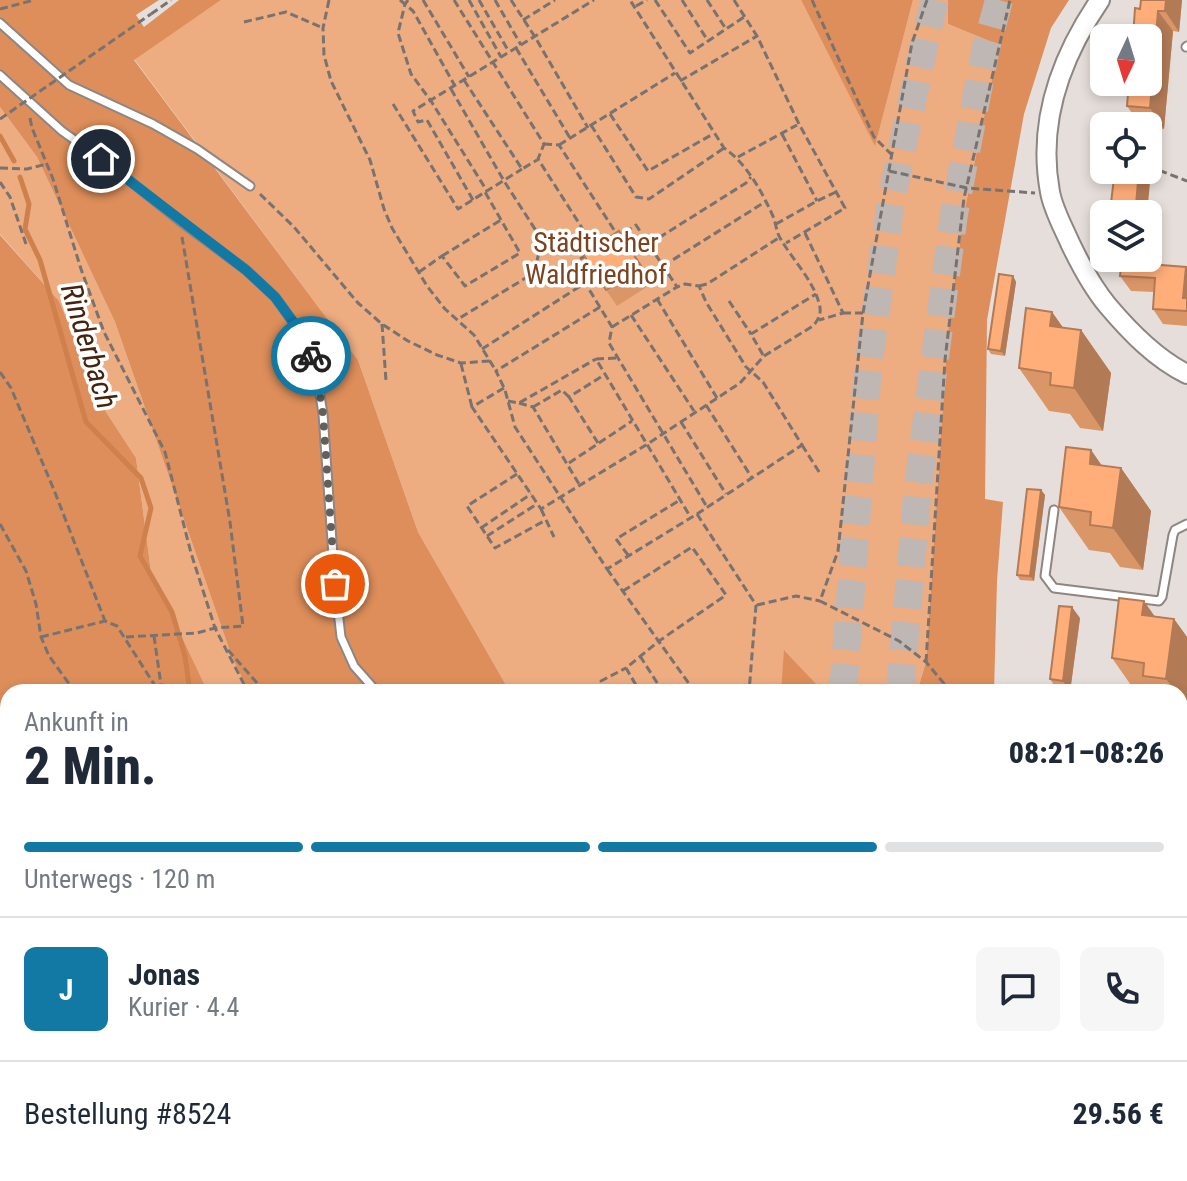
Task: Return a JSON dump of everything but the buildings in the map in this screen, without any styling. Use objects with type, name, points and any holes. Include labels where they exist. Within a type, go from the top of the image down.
[{"type":"street","points":[[1100,0],[1071,48],[1056,87],[1047,150],[1050,194],[1076,255],[1097,293],[1136,336],[1187,374]]},
{"type":"lane","points":[[0,23],[69,85],[153,124],[197,149],[250,186]]},
{"type":"lane","points":[[0,75],[62,131],[246,270],[275,297],[299,330],[315,364],[323,414],[341,637],[354,666],[370,684]]},
{"type":"lane","points":[[1054,510],[1045,576],[1054,588],[1159,601],[1173,535],[1175,530],[1187,524]]},
{"type":"path","points":[[0,9],[34,0]]},
{"type":"path","points":[[0,119],[171,0]]},
{"type":"path","points":[[329,0],[323,28],[324,55],[331,81],[370,160],[392,228],[418,273],[445,309],[474,335],[504,388],[515,427],[607,569],[689,684]]},
{"type":"path","points":[[400,0],[407,2],[413,11],[504,181],[542,240],[534,273],[457,320]]},
{"type":"path","points":[[423,0],[466,79],[522,169]]},
{"type":"path","points":[[454,0],[544,144]]},
{"type":"path","points":[[469,0],[501,57]]},
{"type":"path","points":[[479,0],[509,52]]},
{"type":"path","points":[[495,0],[521,45]]},
{"type":"path","points":[[511,0],[636,197],[649,199],[724,148]]},
{"type":"path","points":[[523,20],[555,0]]},
{"type":"path","points":[[473,200],[427,120],[418,122],[413,111],[594,0]]},
{"type":"path","points":[[630,0],[724,148],[738,157],[766,201],[780,237],[816,294],[821,311],[819,320]]},
{"type":"path","points":[[635,7],[647,0]]},
{"type":"path","points":[[655,0],[690,53],[745,17]]},
{"type":"path","points":[[682,0],[709,41]]},
{"type":"path","points":[[707,0],[726,29]]},
{"type":"path","points":[[734,0],[757,36],[799,124],[845,208],[785,243]]},
{"type":"path","points":[[812,0],[874,137],[892,155]]},
{"type":"path","points":[[820,601],[838,551],[863,313],[912,43],[927,0]]},
{"type":"path","points":[[926,662],[945,360],[964,198],[1010,0]]},
{"type":"path","points":[[407,2],[398,33],[411,74],[431,101],[520,253],[465,286],[442,256]]},
{"type":"path","points":[[244,22],[286,12],[323,28]]},
{"type":"path","points":[[680,81],[757,36]]},
{"type":"path","points":[[516,48],[570,138]]},
{"type":"path","points":[[544,144],[559,145],[675,73]]},
{"type":"path","points":[[393,104],[458,209],[538,159],[544,144]]},
{"type":"path","points":[[35,107],[30,118],[32,128],[100,322],[165,452],[191,553],[215,628],[244,684]]},
{"type":"path","points":[[610,114],[648,171],[714,133]]},
{"type":"path","points":[[738,157],[799,124]]},
{"type":"path","points":[[782,134],[817,201]]},
{"type":"path","points":[[559,145],[618,236],[636,225],[677,287]]},
{"type":"path","points":[[538,159],[594,251],[573,263],[612,327],[609,343],[707,507]]},
{"type":"path","points":[[0,168],[27,169],[47,164]]},
{"type":"path","points":[[889,171],[967,188],[1035,193]]},
{"type":"path","points":[[1162,171],[1187,181]]},
{"type":"path","points":[[649,244],[751,177]]},
{"type":"path","points":[[0,182],[10,197],[26,244]]},
{"type":"path","points":[[250,186],[294,227],[358,303],[382,324],[437,355],[461,363],[490,361]]},
{"type":"path","points":[[776,224],[836,192]]},
{"type":"path","points":[[663,266],[766,201]]},
{"type":"path","points":[[418,273],[501,220]]},
{"type":"path","points":[[126,637],[187,634],[243,626],[230,522],[180,221]]},
{"type":"path","points":[[805,233],[843,313]]},
{"type":"path","points":[[612,327],[677,287],[707,284],[780,237]]},
{"type":"path","points":[[482,349],[585,283]]},
{"type":"path","points":[[699,286],[746,367],[763,382],[821,475]]},
{"type":"path","points":[[751,334],[816,294]]},
{"type":"path","points":[[657,299],[717,398]]},
{"type":"path","points":[[729,301],[764,356]]},
{"type":"path","points":[[496,371],[600,307]]},
{"type":"path","points":[[541,509],[740,383],[764,356],[819,320],[843,313],[863,313]]},
{"type":"path","points":[[631,315],[694,411]]},
{"type":"path","points":[[382,324],[386,381]]},
{"type":"path","points":[[519,403],[596,359],[617,358]]},
{"type":"path","points":[[596,359],[691,518]]},
{"type":"path","points":[[461,363],[472,407],[541,509],[554,537]]},
{"type":"path","points":[[0,372],[11,388],[105,621]]},
{"type":"path","points":[[569,397],[605,374]]},
{"type":"path","points":[[472,407],[504,388]]},
{"type":"path","points":[[533,407],[562,390],[598,443]]},
{"type":"path","points":[[508,401],[533,407],[580,485]]},
{"type":"path","points":[[706,405],[752,478]]},
{"type":"path","points":[[567,464],[632,421]]},
{"type":"path","points":[[680,421],[726,494]]},
{"type":"path","points":[[607,569],[802,445]]},
{"type":"path","points":[[517,474],[467,506],[495,548],[546,520]]},
{"type":"path","points":[[481,528],[531,494]]},
{"type":"path","points":[[629,556],[616,539],[680,500]]},
{"type":"path","points":[[487,536],[537,504]]},
{"type":"path","points":[[697,514],[756,605],[750,684]]},
{"type":"path","points":[[0,524],[26,571],[36,604],[41,637],[49,656],[69,684]]},
{"type":"path","points":[[603,684],[601,681],[626,668],[726,595],[692,547],[623,591]]},
{"type":"path","points":[[756,605],[796,596],[820,601],[899,641],[926,662],[944,684]]},
{"type":"path","points":[[41,637],[105,621],[117,626],[126,637],[156,684]]},
{"type":"path","points":[[156,636],[160,684]]},
{"type":"path","points":[[225,646],[258,684]]},
{"type":"path","points":[[640,656],[658,684]]},
{"type":"path","points":[[626,668],[635,684]]},
{"type":"green space","name":"Städtischer Waldfriedhof","points":[[221,0],[801,0],[875,145],[913,0],[948,0],[948,24],[999,45],[964,213],[948,332],[926,662],[919,684],[816,684],[785,651],[782,684],[505,684],[418,532],[358,360],[134,59]]},
{"type":"green space","points":[[0,107],[37,157],[115,322],[232,657],[245,684],[204,684],[151,572],[136,458],[104,409],[59,301],[0,234]]},
{"type":"shaded area","points":[[0,0],[159,0],[136,15],[144,27],[179,0],[221,0],[134,60],[358,360],[418,532],[505,684],[245,684],[232,657],[115,322],[37,157],[0,107]]},
{"type":"shaded area","points":[[801,0],[913,0],[875,146]]},
{"type":"shaded area","points":[[948,0],[1069,0],[1051,28],[1024,114],[987,320],[985,499],[1003,502],[994,684],[919,684],[926,662],[948,332],[964,213],[999,45],[948,24]]},
{"type":"shaded area","points":[[0,235],[59,301],[104,409],[136,458],[151,572],[204,684],[0,684]]},
{"type":"shaded area","points":[[784,650],[816,684],[782,684]]},
{"type":"waterway","name":"Rinderbach","points":[[0,136],[14,161]]},
{"type":"waterway","name":"Rinderbach","points":[[20,177],[29,204],[25,229],[40,260],[86,422],[141,478],[151,508],[140,556],[172,612],[185,656],[189,684]]},
{"type":"tunnel","points":[[844,684],[868,367],[891,201],[935,0]]},
{"type":"tunnel","points":[[901,684],[918,486],[954,214],[986,48],[999,0]]},
{"type":"way so far","points":[[311,356],[323,414],[335,584]]},
{"type":"route","points":[[101,159],[246,270],[275,297],[299,330],[311,356]]}]
